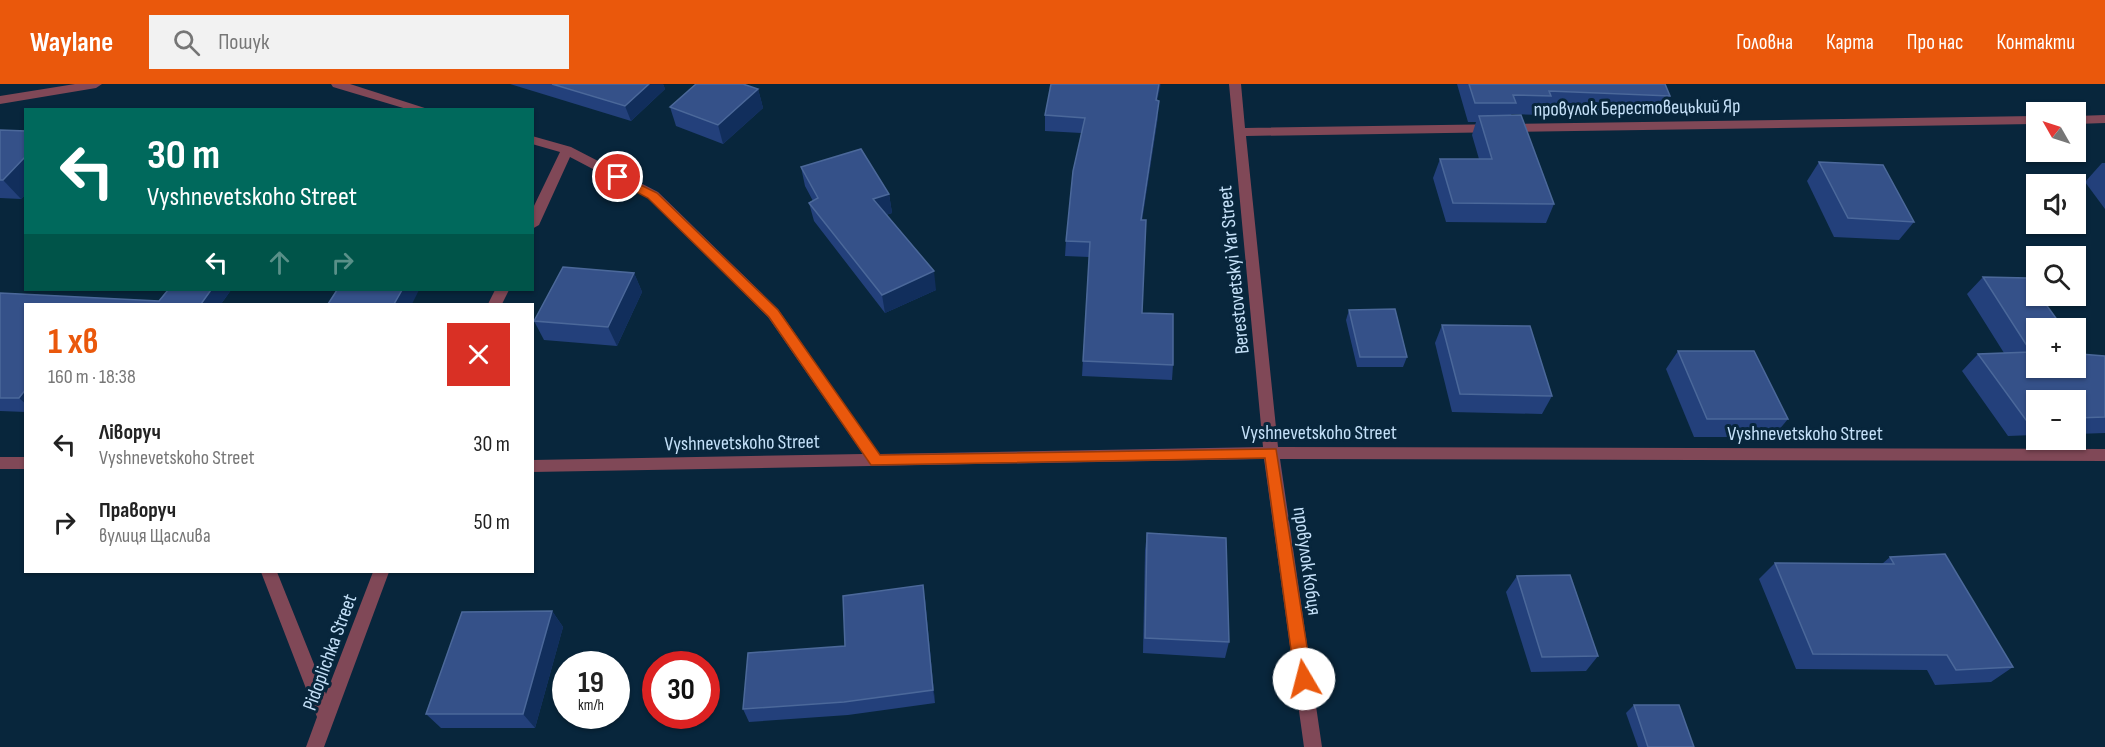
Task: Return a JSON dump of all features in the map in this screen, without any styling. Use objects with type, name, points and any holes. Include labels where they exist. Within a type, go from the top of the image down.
[{"type":"street","points":[[0,100],[96,84]]},
{"type":"street","points":[[337,84],[418,108]]},
{"type":"street","name":"Berestovetskyi Yar Street","points":[[1235,84],[1271,453]]},
{"type":"street","points":[[2086,120],[2105,119]]},
{"type":"street","name":"провулок Берестовецький Яр","points":[[1238,132],[2026,120]]},
{"type":"street","points":[[534,141],[567,150],[652,195],[773,313],[876,461]]},
{"type":"street","points":[[534,221],[567,150]]},
{"type":"street","name":"Vyshnevetskoho Street","points":[[534,466],[1271,453],[2105,455]]},
{"type":"street","name":"провулок Кобця","points":[[1271,453],[1313,747]]},
{"type":"street","points":[[0,462],[24,463]]},
{"type":"street","points":[[269,573],[327,718]]},
{"type":"street","name":"Pidoplichka Street","points":[[315,747],[381,573]]},
{"type":"building","points":[[552,84],[649,84],[625,106]]},
{"type":"building","points":[[696,84],[743,84],[758,89],[718,125],[670,107]]},
{"type":"building","points":[[1051,84],[1159,84],[1156,100],[1159,101],[1141,220],[1146,220],[1142,313],[1173,314],[1173,365],[1083,361],[1090,242],[1066,241],[1073,171],[1085,118],[1045,115]]},
{"type":"building","points":[[1469,84],[1665,84],[1670,96],[1549,91],[1551,96],[1513,95],[1516,103],[1475,103]]},
{"type":"building","points":[[1521,115],[1554,204],[1453,203],[1440,159],[1492,159],[1479,116]]},
{"type":"building","points":[[0,130],[24,131],[24,158],[3,180],[0,180]]},
{"type":"building","points":[[861,149],[889,194],[873,199],[934,271],[882,295],[809,203],[818,198],[801,167]]},
{"type":"building","points":[[1819,162],[1883,165],[1914,222],[1848,218]]},
{"type":"building","points":[[563,267],[634,273],[608,327],[534,321]]},
{"type":"building","points":[[1983,277],[2026,278],[2026,306],[2047,306],[2056,318],[2026,318],[2026,344]]},
{"type":"building","points":[[167,291],[210,291],[202,303],[24,303],[24,392],[19,398],[0,398],[0,293],[159,301]]},
{"type":"building","points":[[336,291],[401,291],[395,303],[329,303]]},
{"type":"building","points":[[1395,309],[1407,357],[1360,357],[1349,310]]},
{"type":"building","points":[[1442,325],[1530,326],[1552,396],[1460,394]]},
{"type":"building","points":[[1678,351],[1754,351],[1788,419],[1707,419]]},
{"type":"building","points":[[2026,352],[2026,378],[2086,378],[2086,354],[2105,356],[2105,417],[2086,418],[2086,390],[2026,390],[2026,420],[1978,354]]},
{"type":"building","points":[[1147,533],[1226,538],[1229,642],[1145,638]]},
{"type":"building","points":[[1945,554],[2013,667],[1956,670],[1947,655],[1813,654],[1775,563],[1894,564],[1890,557]]},
{"type":"building","points":[[1570,575],[1598,656],[1542,657],[1517,576]]},
{"type":"building","points":[[923,585],[933,690],[844,702],[743,709],[748,653],[845,646],[843,596]]},
{"type":"building","points":[[552,611],[523,714],[426,714],[462,612]]},
{"type":"building","points":[[1634,705],[1679,705],[1694,747],[1648,747]]},
{"type":"route","points":[[618,177],[652,195],[773,313],[876,461],[1271,453],[1304,679]]}]
